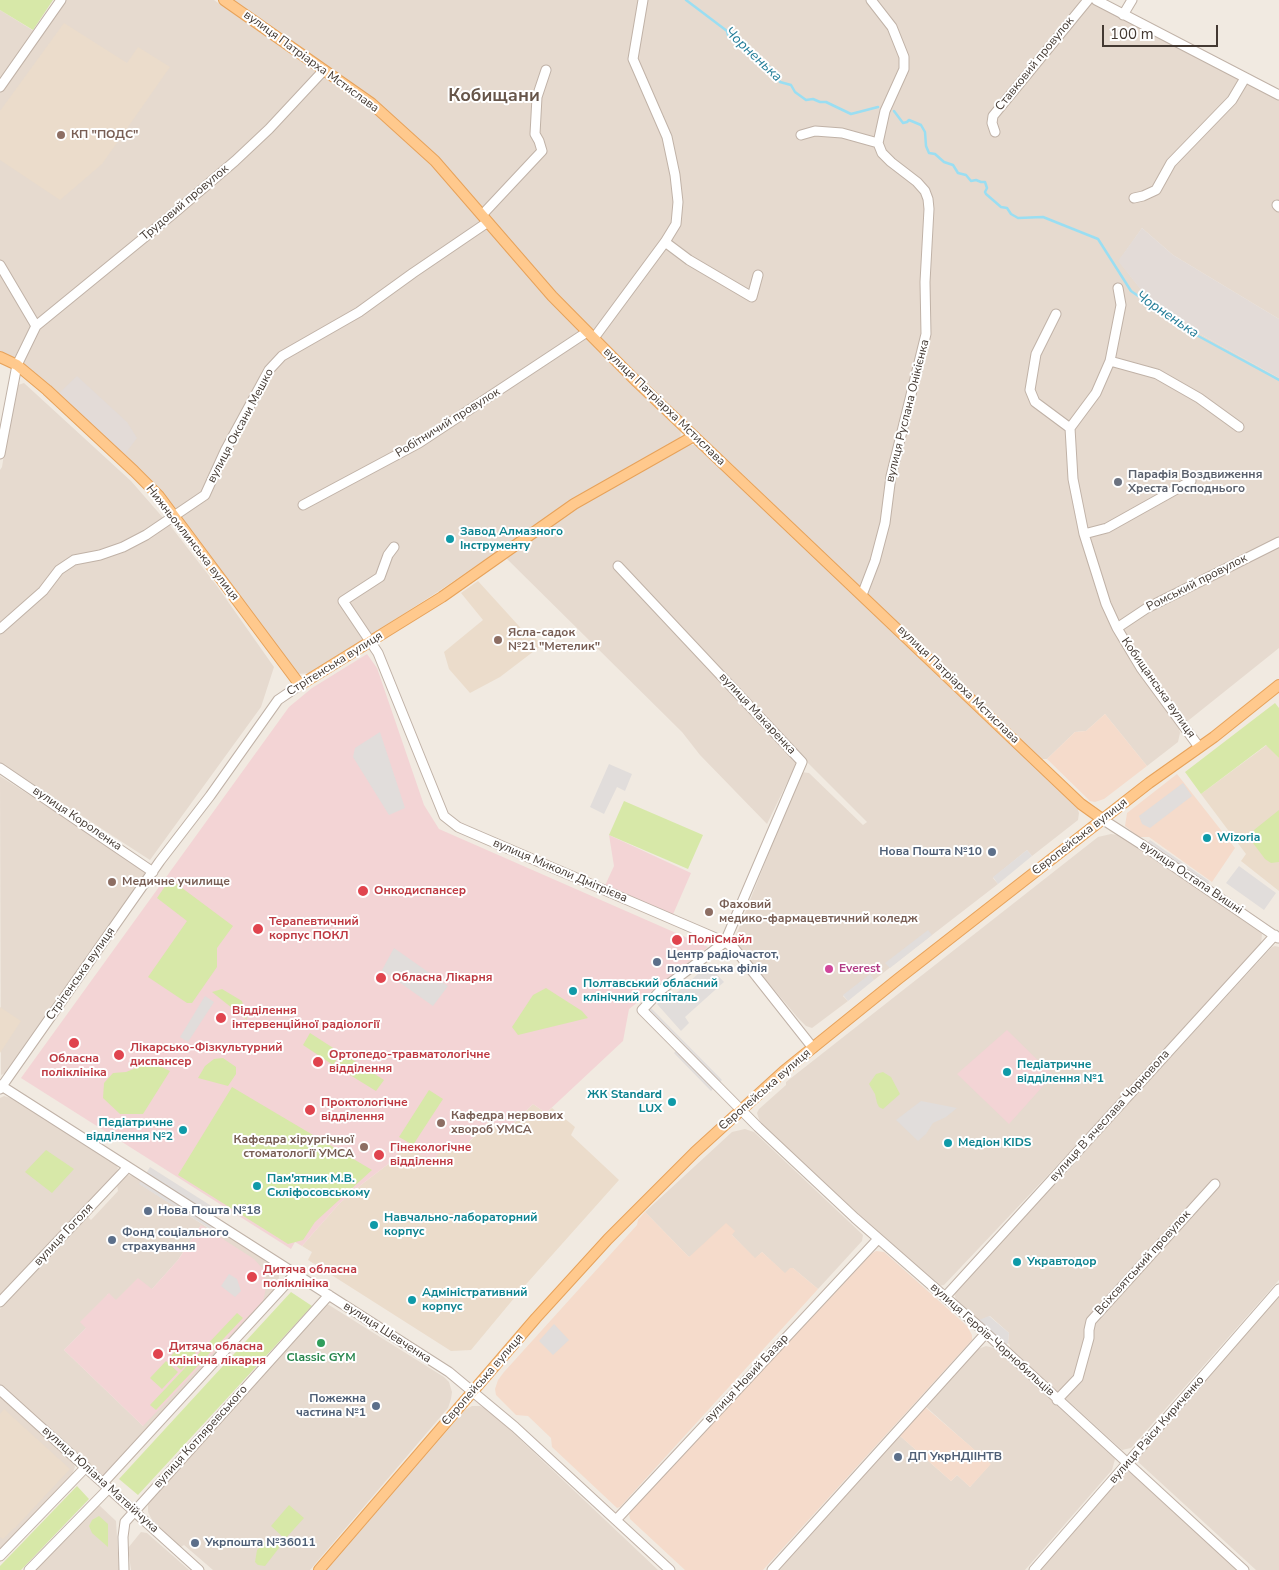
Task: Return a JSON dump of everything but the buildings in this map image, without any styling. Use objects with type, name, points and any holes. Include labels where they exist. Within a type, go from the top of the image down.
[{"type":"main road","name":"вулиця Патріарха Мстислава","points":[[224,0],[371,103],[435,161],[552,296],[637,382],[1081,804],[1102,819]]},
{"type":"main road","name":"Нижньомлинська вулиця","points":[[0,357],[17,365],[47,390],[159,496],[300,685]]},
{"type":"main road","name":"Стрітенська вулиця","points":[[300,685],[442,596],[574,504],[694,436]]},
{"type":"main road","name":"Європейська вулиця","points":[[319,1570],[473,1391],[608,1239],[695,1152],[813,1048],[1102,819],[1199,747],[1279,684]]},
{"type":"street","points":[[0,87],[61,0]]},
{"type":"street","name":"Робітничий провулок","points":[[304,505],[419,444],[590,335],[665,242],[676,224],[678,202],[676,175],[667,137],[633,59],[643,0]]},
{"type":"street","points":[[801,135],[815,131],[842,133],[878,142],[885,111],[904,69],[904,57],[892,27],[871,0]]},
{"type":"street","name":"Ставковий провулок","points":[[995,132],[992,123],[993,116],[1088,0]]},
{"type":"street","points":[[1096,0],[1279,95]]},
{"type":"street","points":[[1124,15],[1132,0]]},
{"type":"street","name":"Трудовий провулок","points":[[36,326],[235,161],[269,129],[324,70]]},
{"type":"street","name":"вулиця Оксани Мешко","points":[[0,629],[43,591],[50,580],[66,565],[74,560],[100,555],[123,547],[146,535],[205,495],[225,451],[269,370],[282,356],[359,312],[485,219],[542,151],[535,134],[537,97],[546,70]]},
{"type":"street","points":[[1134,198],[1144,196],[1156,190],[1170,163],[1232,100],[1245,78]]},
{"type":"street","name":"вулиця Руслана Онікієнка","points":[[862,595],[875,561],[885,524],[891,476],[927,326],[925,282],[928,199],[925,191],[917,182],[882,153],[878,142]]},
{"type":"street","points":[[665,242],[689,260],[752,297],[758,275]]},
{"type":"street","points":[[0,265],[36,326],[17,365],[0,454]]},
{"type":"street","points":[[1056,314],[1036,354],[1030,390],[1035,402],[1070,428],[1096,393],[1110,361],[1121,305],[1118,288]]},
{"type":"street","points":[[1110,361],[1157,374],[1199,398],[1238,427]]},
{"type":"street","name":"Кобищанська вулиця","points":[[1070,428],[1073,479],[1084,534],[1106,604],[1117,628],[1141,668],[1199,747]]},
{"type":"street","points":[[1084,534],[1107,528],[1191,481]]},
{"type":"street","name":"Ромський провулок","points":[[1117,628],[1147,608],[1279,542]]},
{"type":"street","name":"вулиця Миколи Дмітрієва","points":[[394,547],[388,554],[380,577],[343,601],[378,653],[444,816],[458,827],[725,942],[734,948],[813,1048]]},
{"type":"street","name":"вулиця Макаренка","points":[[618,566],[802,762],[725,942]]},
{"type":"street","name":"Стрітенська вулиця","points":[[1,1087],[153,872],[278,700],[300,685]]},
{"type":"street","name":"вулиця Короленка","points":[[0,768],[153,872]]},
{"type":"street","name":"вулиця Остапа Вишні","points":[[1102,819],[1277,937]]},
{"type":"street","name":"вулиця Вʼячеслава Чорновола","points":[[946,1297],[1277,937]]},
{"type":"street","name":"вулиця Героїв-Чорнобильців","points":[[725,942],[662,990],[642,1010],[741,1110],[878,1239],[986,1333],[1244,1570]]},
{"type":"street","name":"вулиця Шевченка","points":[[1,1087],[449,1372],[515,1427],[670,1570]]},
{"type":"street","name":"вулиця Гоголя","points":[[0,1302],[128,1167]]},
{"type":"street","name":"Всіхсвятський провулок","points":[[1057,1400],[1078,1378],[1089,1338],[1091,1321],[1214,1184]]},
{"type":"street","name":"вулиця Новий Базар","points":[[616,1520],[878,1239]]},
{"type":"street","points":[[29,1570],[296,1274]]},
{"type":"street","name":"вулиця Раїси Кириченко","points":[[1034,1570],[1279,1289]]},
{"type":"street","name":"вулиця Котляревського","points":[[124,1570],[123,1537],[125,1522],[329,1296]]},
{"type":"street","points":[[772,1570],[986,1333]]},
{"type":"street","name":"вулиця Юліана Матвійчука","points":[[0,1390],[199,1570]]},
{"type":"street","points":[[0,1556],[86,1467]]},
{"type":"shaded area","points":[[66,0],[214,0],[367,107],[432,165],[559,310],[681,431],[680,439],[561,508],[439,591],[312,673],[297,674],[154,487],[0,352],[0,10],[42,36]]},
{"type":"shaded area","points":[[231,0],[1092,0],[1279,98],[1279,319],[1173,255],[1142,228],[1119,261],[1157,310],[1279,378],[1279,648],[1179,728],[1178,742],[1147,766],[1105,714],[1086,731],[1075,732],[1047,759],[1042,759],[1006,728],[553,294],[438,158]]},
{"type":"shaded area","name":"КП \"ПОДС\"","points":[[64,23],[127,63],[138,47],[170,67],[102,164],[60,200],[0,160],[0,111]]},
{"type":"shaded area","points":[[1142,228],[1173,255],[1279,319],[1279,378],[1157,310],[1118,261]]},
{"type":"shaded area","points":[[77,376],[127,422],[137,438],[125,454],[58,394]]},
{"type":"shaded area","points":[[24,383],[131,481],[172,528],[217,586],[274,667],[261,707],[150,860],[0,763],[0,470],[15,386]]},
{"type":"shaded area","points":[[685,445],[696,445],[1077,807],[1079,813],[1078,820],[1032,856],[1027,850],[993,878],[998,884],[874,980],[870,975],[843,996],[848,1001],[812,1028],[806,1026],[798,1018],[738,947],[735,938],[801,772],[809,773],[863,825],[867,822],[801,756],[767,824],[700,755],[682,732],[504,556],[562,517]]},
{"type":"shaded area","name":"Ясла-садок №21 \"Метелик\"","points":[[478,581],[528,636],[532,635],[542,645],[500,677],[470,693],[449,669],[444,652],[483,620],[461,593]]},
{"type":"shaded area","name":"Обласна Лікарня","points":[[367,654],[377,668],[424,805],[439,829],[708,947],[629,1009],[623,1041],[546,1113],[533,1104],[505,1131],[490,1120],[458,1153],[444,1145],[433,1162],[405,1146],[391,1162],[338,1205],[302,1246],[295,1242],[291,1249],[21,1078],[289,707],[312,688]]},
{"type":"shaded area","points":[[1105,714],[1147,766],[1104,799],[1095,802],[1090,801],[1047,759],[1075,732],[1086,731]]},
{"type":"shaded area","points":[[380,732],[405,808],[389,815],[353,757],[355,748]]},
{"type":"shaded area","points":[[1267,745],[1279,758],[1279,891],[1241,861],[1246,854],[1201,794]]},
{"type":"shaded area","points":[[609,764],[632,774],[625,791],[617,787],[604,814],[590,807]]},
{"type":"shaded area","points":[[1177,774],[1235,848],[1212,882],[1149,837],[1139,837],[1125,826],[1127,813]]},
{"type":"shaded area","points":[[0,776],[144,869],[145,874],[145,877],[8,1072],[1,1075]]},
{"type":"shaded area","points":[[1183,783],[1192,796],[1150,828],[1142,824],[1139,816]]},
{"type":"shaded area","points":[[1111,834],[1118,835],[1138,845],[1260,930],[1262,934],[1261,945],[1138,1080],[944,1285],[939,1286],[769,1133],[760,1122],[757,1113],[786,1085],[786,1082],[1098,837]]},
{"type":"shaded area","points":[[609,835],[691,873],[671,919],[603,890],[614,866]]},
{"type":"shaded area","points":[[1150,840],[1209,881],[1207,889],[1144,846]]},
{"type":"shaded area","points":[[1027,850],[1032,856],[998,884],[993,877]]},
{"type":"shaded area","points":[[1239,866],[1276,893],[1264,910],[1226,883]]},
{"type":"shaded area","points":[[928,930],[932,935],[890,968],[885,963]]},
{"type":"shaded area","points":[[1272,947],[1279,947],[1279,1280],[1131,1448],[1122,1450],[1010,1348],[1008,1343],[1009,1333],[990,1316],[979,1321],[956,1300],[954,1293]]},
{"type":"shaded area","points":[[394,948],[448,986],[433,1006],[382,970]]},
{"type":"shaded area","points":[[708,965],[724,982],[685,1017],[689,1023],[681,1031],[657,1004],[669,993],[672,997]]},
{"type":"shaded area","points":[[870,974],[874,980],[848,1001],[843,995]]},
{"type":"shaded area","points":[[205,996],[214,1002],[188,1042],[180,1037]]},
{"type":"shaded area","points":[[0,1007],[21,1021],[0,1053]]},
{"type":"shaded area","points":[[650,1007],[722,1080],[711,1091],[674,1053],[679,1048],[645,1013]]},
{"type":"shaded area","points":[[1007,1030],[1053,1075],[1009,1124],[957,1074]]},
{"type":"shaded area","points":[[4,1096],[11,1098],[117,1165],[118,1169],[0,1296],[0,1098]]},
{"type":"shaded area","points":[[921,1101],[957,1108],[946,1117],[933,1123],[926,1134],[918,1141],[896,1120]]},
{"type":"shaded area","points":[[533,1104],[546,1113],[552,1108],[575,1127],[571,1135],[619,1180],[520,1291],[471,1350],[451,1351],[308,1260],[312,1252],[302,1246],[338,1205],[391,1162],[405,1146],[444,1145],[459,1153],[490,1120],[506,1131]]},
{"type":"shaded area","points":[[745,1129],[754,1132],[863,1235],[862,1241],[818,1289],[793,1268],[785,1274],[762,1252],[755,1259],[732,1235],[689,1257],[645,1212],[732,1132]]},
{"type":"shaded area","points":[[150,1167],[213,1207],[207,1217],[144,1177]]},
{"type":"shaded area","points":[[128,1175],[142,1179],[140,1184],[222,1237],[226,1233],[273,1263],[278,1269],[279,1277],[276,1291],[104,1476],[101,1476],[0,1385],[0,1309],[87,1216],[91,1220],[118,1191],[117,1185]],"holes":[[[201,1225],[143,1426],[64,1350],[86,1328],[108,1294],[116,1301],[152,1289],[178,1260]]]},
{"type":"shaded area","points":[[142,1179],[226,1233],[223,1237],[139,1184]]},
{"type":"shaded area","points":[[645,1212],[689,1257],[726,1223],[735,1231],[732,1235],[755,1258],[762,1252],[785,1273],[790,1268],[793,1268],[818,1289],[620,1507],[617,1508],[552,1447],[551,1438],[528,1416],[516,1415],[496,1395],[495,1389],[498,1380],[504,1372],[637,1225],[638,1220]]},
{"type":"shaded area","points":[[201,1225],[254,1259],[263,1269],[266,1288],[263,1301],[143,1426],[64,1350],[86,1328],[80,1322],[109,1293],[116,1300],[138,1278],[152,1289],[178,1260]]},
{"type":"shaded area","points":[[876,1251],[884,1252],[967,1326],[972,1335],[972,1340],[763,1570],[685,1570],[630,1519],[629,1513],[871,1254]]},
{"type":"shaded area","points":[[229,1274],[237,1279],[241,1291],[235,1297],[221,1286]]},
{"type":"shaded area","points":[[1279,1294],[1279,1570],[1256,1570],[1136,1460]]},
{"type":"shaded area","points":[[325,1304],[444,1377],[449,1382],[452,1392],[448,1408],[310,1570],[213,1570],[184,1545],[179,1548],[154,1524],[148,1512],[148,1501]]},
{"type":"shaded area","points":[[989,1316],[1009,1333],[1008,1343],[1002,1348],[974,1322]]},
{"type":"shaded area","points":[[554,1324],[569,1340],[553,1355],[539,1341]]},
{"type":"shaded area","points":[[986,1346],[994,1348],[1115,1459],[1112,1470],[1025,1570],[776,1570],[899,1435],[951,1481],[957,1475],[970,1487],[990,1464],[925,1406],[978,1349]]},
{"type":"shaded area","points":[[0,1397],[74,1464],[75,1467],[72,1475],[0,1550]]},
{"type":"shaded area","points":[[472,1406],[480,1406],[490,1411],[658,1570],[326,1570],[465,1410]]},
{"type":"shaded area","points":[[925,1407],[991,1464],[970,1487],[957,1475],[951,1481],[899,1435]]},
{"type":"shaded area","points":[[4,1409],[70,1469],[3,1539],[0,1537],[0,1414]]},
{"type":"shaded area","points":[[1126,1471],[1133,1473],[1239,1570],[1038,1570]]},
{"type":"shaded area","points":[[99,1505],[116,1521],[119,1570],[34,1570]]},
{"type":"shaded area","points":[[141,1532],[147,1533],[189,1570],[131,1570],[128,1548]]},
{"type":"green space","points":[[0,0],[53,0],[33,30],[0,10]]},
{"type":"green space","points":[[1275,703],[1279,708],[1279,758],[1266,745],[1201,794],[1185,772]]},
{"type":"green space","points":[[624,801],[703,835],[688,869],[609,835]]},
{"type":"green space","points":[[1279,810],[1279,862],[1271,863],[1265,859],[1253,843],[1251,836],[1254,830]]},
{"type":"green space","points":[[170,879],[233,926],[217,948],[217,967],[192,1003],[187,1003],[148,977],[187,921],[157,898]]},
{"type":"green space","points":[[546,988],[582,1011],[588,1018],[518,1035],[512,1027],[533,995]]},
{"type":"green space","points":[[222,989],[242,1001],[247,1020],[212,992]]},
{"type":"green space","points":[[310,1033],[341,1053],[333,1065],[303,1045]]},
{"type":"green space","points":[[345,1055],[384,1080],[376,1091],[337,1067]]},
{"type":"green space","points":[[223,1058],[236,1067],[236,1074],[228,1086],[198,1078],[205,1066],[214,1059]]},
{"type":"green space","points":[[151,1062],[170,1071],[143,1114],[120,1114],[103,1098],[104,1083],[113,1073],[126,1072]]},
{"type":"green space","points":[[883,1072],[891,1077],[900,1094],[883,1109],[879,1107],[875,1094],[869,1084],[876,1074]]},
{"type":"green space","points":[[232,1087],[372,1170],[315,1222],[303,1240],[288,1244],[178,1175]]},
{"type":"green space","points":[[429,1090],[443,1099],[413,1145],[399,1137]]},
{"type":"green space","points":[[46,1150],[74,1169],[52,1193],[25,1172]]},
{"type":"green space","points":[[291,1292],[312,1306],[138,1495],[119,1479]]},
{"type":"green space","points":[[237,1313],[243,1318],[156,1410],[150,1405]]},
{"type":"green space","points":[[184,1342],[196,1353],[181,1370],[168,1359]]},
{"type":"green space","points":[[166,1361],[178,1372],[162,1389],[150,1378]]},
{"type":"green space","points":[[77,1486],[89,1499],[21,1570],[0,1570],[0,1566]]},
{"type":"green space","points":[[289,1505],[304,1518],[285,1539],[271,1526]]},
{"type":"green space","points":[[99,1516],[108,1524],[108,1547],[92,1533],[89,1526],[92,1520]]},
{"type":"green space","points":[[272,1539],[279,1543],[279,1548],[265,1566],[258,1565],[255,1562],[257,1550],[265,1542]]},
{"type":"waterway","name":"Чорненька","points":[[686,0],[727,31],[728,35],[741,40],[745,47],[753,52],[755,57],[772,69],[780,82],[791,85],[795,92],[806,100],[813,99],[826,102],[851,114],[878,107]]},
{"type":"waterway","name":"Чорненька","points":[[894,111],[903,123],[909,120],[921,125],[925,132],[926,146],[929,153],[935,154],[944,162],[953,165],[958,173],[966,175],[971,181],[985,182],[986,194],[1001,207],[1007,208],[1011,214],[1018,218],[1043,217],[1098,239],[1131,291],[1189,331],[1279,380]]},
{"type":"place","name":"КП \"ПОДС\"","points":[[61,135]]},
{"type":"place","name":"Парафія Воздвиження Хреста Господнього","points":[[1118,482]]},
{"type":"place","name":"Завод Алмазного Інструменту","points":[[450,539]]},
{"type":"place","name":"Ясла-садок №21 \"Метелик\"","points":[[498,640]]},
{"type":"place","name":"Wizoria","points":[[1207,838]]},
{"type":"place","name":"Нова Пошта №10","points":[[992,852]]},
{"type":"place","name":"Медичне училище","points":[[112,882]]},
{"type":"place","name":"Онкодиспансер","points":[[363,891]]},
{"type":"place","name":"Фаховий медико-фармацевтичний коледж","points":[[709,912]]},
{"type":"place","name":"Терапевтичний корпус ПОКЛ","points":[[258,929]]},
{"type":"place","name":"ПоліСмайл","points":[[677,940]]},
{"type":"place","name":"Центр радіочастот, полтавська філія","points":[[657,962]]},
{"type":"place","name":"Everest","points":[[829,969]]},
{"type":"place","name":"Обласна Лікарня","points":[[381,978]]},
{"type":"place","name":"Полтавський обласний клінічний госпіталь","points":[[573,991]]},
{"type":"place","name":"Відділення інтервенційної радіології","points":[[221,1018]]},
{"type":"place","name":"Обласна поліклініка","points":[[74,1043]]},
{"type":"place","name":"Лікарсько-Фізкультурний диспансер","points":[[119,1055]]},
{"type":"place","name":"Ортопедо-травматологічне відділення","points":[[318,1062]]},
{"type":"place","name":"Педіатричне відділення №1","points":[[1007,1072]]},
{"type":"place","name":"ЖК Standard LUX","points":[[672,1102]]},
{"type":"place","name":"Проктологічне відділення","points":[[310,1110]]},
{"type":"place","name":"Кафедра нервових хвороб УМСА","points":[[441,1123]]},
{"type":"place","name":"Педіатричне відділення №2","points":[[183,1130]]},
{"type":"place","name":"Медіон KIDS","points":[[948,1143]]},
{"type":"place","name":"Кафедра хірургічної стоматології УМСА","points":[[364,1147]]},
{"type":"place","name":"Гінекологічне відділення","points":[[379,1155]]},
{"type":"place","name":"Пам'ятник М.В. Скліфосовському","points":[[257,1186]]},
{"type":"place","name":"Нова Пошта №18","points":[[148,1211]]},
{"type":"place","name":"Навчально-лабораторний корпус","points":[[374,1225]]},
{"type":"place","name":"Фонд соціального страхування","points":[[112,1240]]},
{"type":"place","name":"Укравтодор","points":[[1017,1262]]},
{"type":"place","name":"Дитяча обласна поліклініка","points":[[252,1277]]},
{"type":"place","name":"Адміністративний корпус","points":[[412,1300]]},
{"type":"place","name":"Classic GYM","points":[[321,1343]]},
{"type":"place","name":"Дитяча обласна клінічна лікарня","points":[[158,1354]]},
{"type":"place","name":"Пожежна частина №1","points":[[376,1406]]},
{"type":"place","name":"ДП УкрНДІІНТВ","points":[[898,1457]]},
{"type":"place","name":"Укрпошта №36011","points":[[195,1543]]},
{"type":"district","name":"Кобищани","points":[[494,97]]}]
